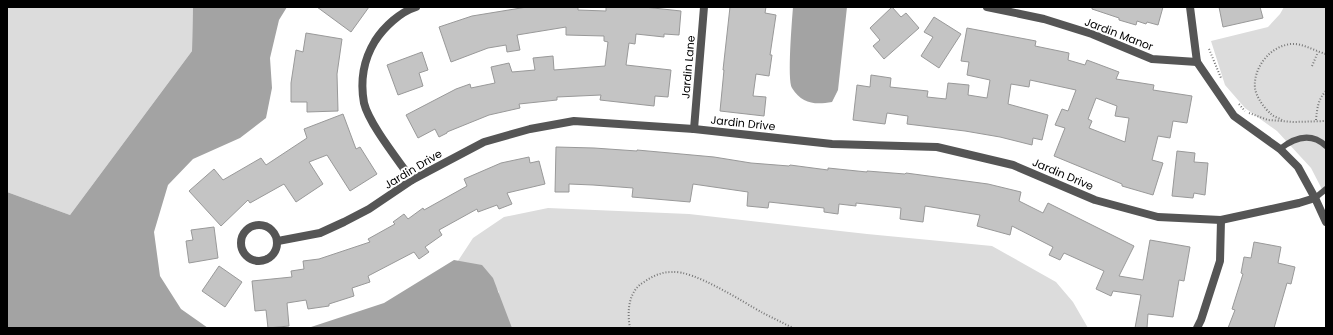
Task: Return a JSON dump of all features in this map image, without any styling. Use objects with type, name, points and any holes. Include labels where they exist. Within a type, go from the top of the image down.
[{"type":"street","points":[[412,180],[374,126],[364,104],[362,78],[367,56],[381,32],[395,19],[416,7]]},
{"type":"street","name":"Jardin Lane","points":[[694,129],[704,7]]},
{"type":"street","name":"Jardin Manor","points":[[986,7],[1044,19],[1092,34],[1152,59],[1197,62]]},
{"type":"street","points":[[1190,7],[1197,62],[1234,116],[1280,149],[1298,167],[1326,222]]},
{"type":"street","name":"Jardin Drive","points":[[278,241],[320,233],[369,209],[412,180],[484,142],[530,129],[574,121],[694,129],[832,144],[937,147],[1013,165],[1095,200],[1158,217],[1221,220],[1299,203],[1315,198]]},
{"type":"street","points":[[1196,328],[1201,320],[1220,261],[1221,220]]},
{"type":"street","points":[[257,224],[268,227],[276,236],[278,241],[275,252],[271,257],[261,261],[250,259],[245,255],[241,245],[243,234],[247,229],[257,224]]},
{"type":"lane","points":[[1280,149],[1300,138],[1313,138],[1326,146]]},
{"type":"lane","points":[[1315,198],[1326,189]]},
{"type":"path","points":[[1283,121],[1271,114],[1260,100],[1255,89],[1256,78],[1261,64],[1270,53],[1280,47],[1290,44],[1302,45],[1326,54]]},
{"type":"path","points":[[1209,49],[1222,82]]},
{"type":"path","points":[[1312,66],[1318,52]]},
{"type":"path","points":[[1316,120],[1321,96],[1326,91]]},
{"type":"path","points":[[1238,103],[1247,113],[1268,120],[1326,121]]},
{"type":"path","points":[[630,328],[628,316],[630,298],[640,283],[656,275],[673,271],[689,275],[737,298],[793,328]]},
{"type":"shaded area","points":[[7,7],[193,7],[192,51],[70,215],[7,192]]},
{"type":"shaded area","points":[[193,7],[287,7],[279,20],[270,58],[272,88],[266,118],[240,138],[193,159],[168,185],[154,232],[160,276],[181,309],[208,328],[7,328],[7,192],[70,215],[192,51]]},
{"type":"shaded area","points":[[793,7],[847,7],[838,90],[832,102],[809,102],[800,97],[792,88],[790,62]]},
{"type":"shaded area","points":[[1284,7],[1326,7],[1326,197],[1311,168],[1277,131],[1245,108],[1225,85],[1211,41],[1268,27],[1280,14]]},
{"type":"shaded area","points":[[548,208],[689,214],[992,246],[1056,282],[1073,302],[1088,328],[506,328],[499,306],[499,292],[491,280],[454,267],[473,238],[504,217]]},
{"type":"shaded area","points":[[454,260],[482,265],[493,278],[512,328],[308,328],[384,303]]},
{"type":"building","points":[[317,7],[369,7],[351,32]]},
{"type":"building","points":[[527,7],[578,7],[578,10],[606,11],[606,7],[644,7],[681,11],[679,35],[664,34],[664,37],[636,34],[635,44],[629,43],[626,65],[671,70],[668,97],[655,96],[654,106],[600,100],[601,95],[557,97],[557,100],[519,104],[520,108],[489,115],[447,132],[439,137],[435,129],[418,138],[406,115],[456,89],[470,84],[471,88],[495,83],[491,67],[509,63],[512,72],[535,70],[533,58],[553,56],[554,70],[605,66],[608,42],[604,41],[604,36],[566,35],[566,27],[517,35],[520,50],[507,52],[506,45],[488,48],[451,62],[439,27],[472,16]]},
{"type":"building","points":[[730,7],[766,7],[765,13],[776,15],[770,55],[772,55],[769,76],[756,74],[753,96],[766,97],[764,116],[720,111]]},
{"type":"building","points":[[892,7],[901,17],[906,13],[919,28],[884,59],[873,46],[880,40],[870,28]]},
{"type":"building","points":[[1092,7],[1163,7],[1158,25],[1147,22],[1146,24],[1137,21],[1136,25],[1092,9]]},
{"type":"building","points":[[1219,7],[1260,7],[1263,18],[1223,27]]},
{"type":"building","points":[[934,17],[961,34],[939,68],[921,56],[933,37],[924,32]]},
{"type":"building","points":[[967,28],[1036,41],[1035,46],[1069,53],[1068,60],[1085,65],[1087,60],[1119,72],[1116,79],[1154,85],[1153,90],[1192,96],[1187,123],[1173,121],[1170,138],[1158,136],[1152,160],[1163,163],[1153,195],[1122,186],[1122,184],[1054,156],[1065,128],[1055,125],[1062,109],[1068,111],[1076,90],[1030,80],[1029,87],[1011,84],[1008,104],[1048,115],[1042,140],[1033,138],[1032,145],[1000,137],[965,131],[907,124],[908,116],[887,113],[885,124],[853,120],[857,85],[870,87],[871,75],[891,78],[890,87],[928,91],[927,97],[946,99],[948,83],[969,85],[968,95],[987,98],[990,80],[967,75],[969,62],[961,61]],"holes":[[[1096,98],[1117,106],[1115,116],[1129,118],[1125,142],[1089,128],[1092,121],[1088,119]]]},
{"type":"building","points":[[306,33],[342,39],[337,74],[338,111],[307,112],[307,102],[291,102],[291,83],[296,50],[303,52]]},
{"type":"building","points":[[422,52],[428,70],[419,73],[423,86],[398,95],[387,65]]},
{"type":"building","points":[[343,114],[356,149],[360,147],[377,174],[350,191],[327,155],[309,162],[323,184],[296,202],[284,184],[250,203],[248,200],[221,226],[189,191],[214,169],[223,180],[261,158],[266,165],[307,138],[304,129]]},
{"type":"building","points":[[556,147],[637,150],[828,170],[828,168],[867,172],[906,173],[988,184],[1021,192],[1019,201],[1043,213],[1048,203],[1134,246],[1119,276],[1143,280],[1150,240],[1190,247],[1184,281],[1179,280],[1173,317],[1148,314],[1147,328],[1135,328],[1141,295],[1113,291],[1111,296],[1096,289],[1104,271],[1064,253],[1060,260],[1049,255],[1053,247],[1012,226],[1010,235],[977,226],[980,215],[925,206],[923,222],[900,219],[901,208],[856,203],[856,206],[839,204],[838,214],[824,212],[824,208],[769,202],[768,208],[747,206],[748,192],[693,184],[690,202],[632,197],[633,188],[593,185],[569,184],[569,192],[555,192]]},
{"type":"building","points":[[1177,151],[1195,153],[1194,162],[1208,163],[1205,195],[1194,193],[1193,198],[1172,196]]},
{"type":"building","points":[[529,157],[530,163],[539,161],[545,184],[507,193],[512,204],[499,209],[497,205],[478,212],[477,209],[439,230],[442,235],[425,247],[429,252],[419,259],[414,252],[368,276],[370,282],[352,288],[354,296],[329,304],[329,306],[308,309],[306,300],[287,303],[289,326],[268,328],[266,310],[255,311],[252,281],[292,277],[291,271],[304,269],[303,261],[319,259],[370,242],[368,239],[395,224],[393,222],[404,214],[408,219],[423,208],[424,210],[467,186],[464,179],[501,163]]},
{"type":"building","points":[[214,227],[218,258],[189,263],[186,241],[193,240],[191,230]]},
{"type":"building","points":[[1254,242],[1281,247],[1278,263],[1295,267],[1291,284],[1287,283],[1274,328],[1228,328],[1235,310],[1232,309],[1243,274],[1241,273],[1244,257],[1251,258]]},
{"type":"building","points":[[219,266],[242,282],[225,307],[202,291]]}]
